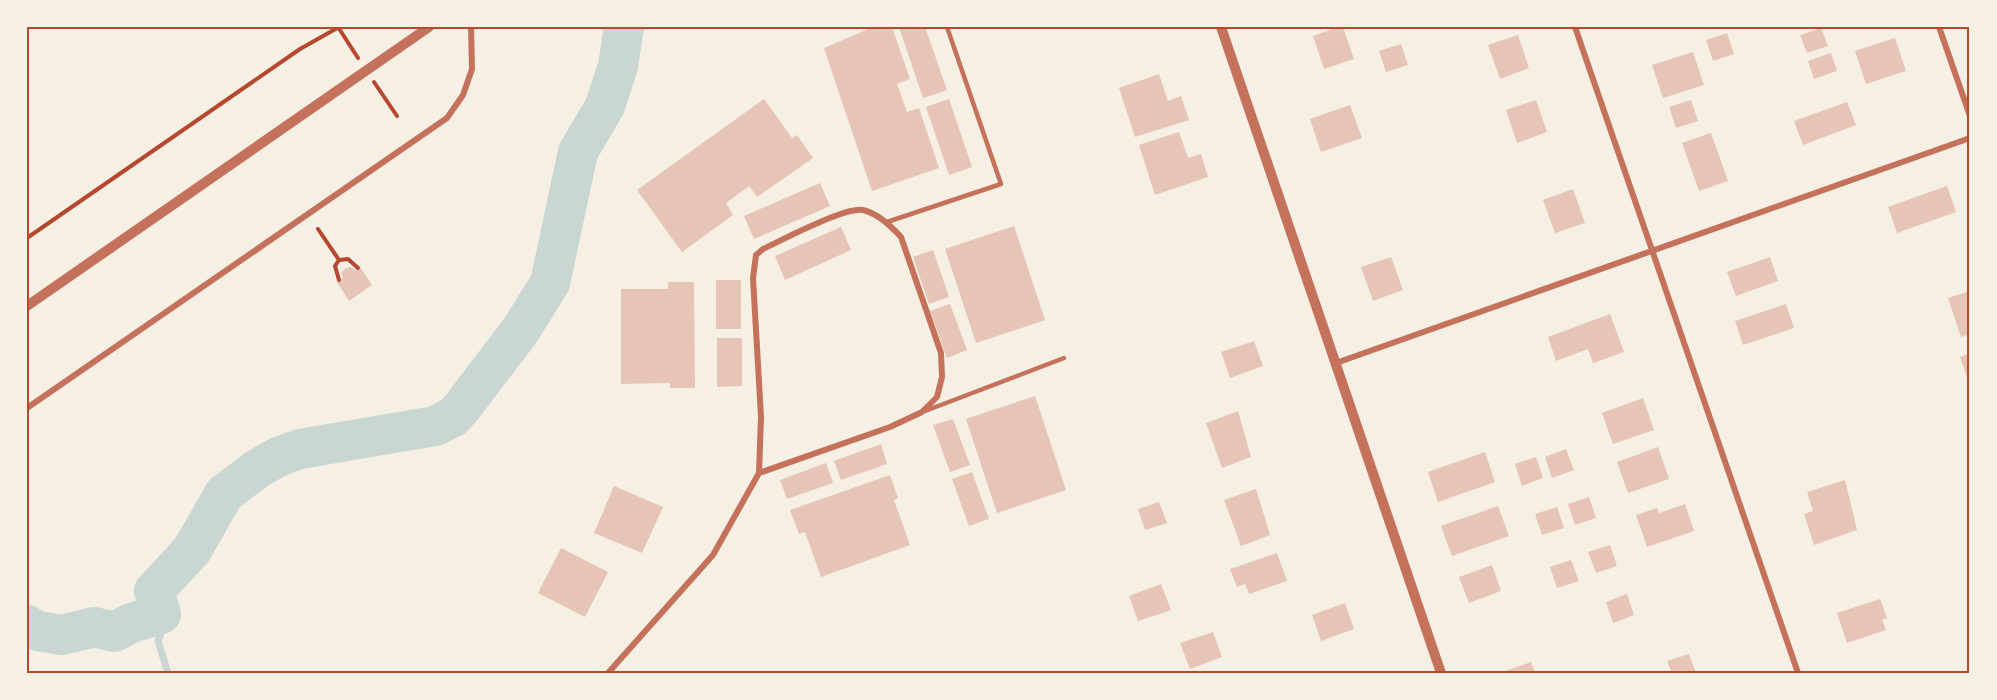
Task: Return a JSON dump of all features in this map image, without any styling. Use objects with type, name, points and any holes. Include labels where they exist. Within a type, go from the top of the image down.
[{"type":"street","points":[[27,306],[429,27]]},
{"type":"street","points":[[27,408],[447,118],[464,95],[472,69],[471,27]]},
{"type":"street","points":[[1221,27],[1441,673]]},
{"type":"street","points":[[1575,27],[1798,673]]},
{"type":"street","points":[[1939,27],[1970,116]]},
{"type":"street","points":[[1336,363],[1970,138]]},
{"type":"street","points":[[608,673],[713,555],[759,473],[761,417],[753,278],[756,255],[762,249],[845,212],[862,210],[887,222],[901,237],[941,353],[942,377],[937,397],[922,412],[890,427],[759,473]]},
{"type":"lane","points":[[887,222],[1001,184],[947,27]]},
{"type":"lane","points":[[922,412],[1064,358]]},
{"type":"path","points":[[27,238],[300,50],[339,27]]},
{"type":"path","points":[[318,228],[339,260]]},
{"type":"path","points":[[339,260],[348,260],[357,268]]},
{"type":"path","points":[[339,260],[335,266],[339,280]]},
{"type":"building","points":[[873,27],[892,27],[910,79],[897,84],[907,112],[919,108],[939,168],[872,191],[824,48]]},
{"type":"building","points":[[899,27],[925,27],[947,90],[923,98]]},
{"type":"building","points":[[1343,27],[1354,59],[1324,69],[1313,36]]},
{"type":"building","points":[[1821,28],[1828,46],[1807,53],[1800,35]]},
{"type":"building","points":[[1727,33],[1734,54],[1713,61],[1706,40]]},
{"type":"building","points":[[1518,35],[1529,68],[1500,79],[1488,45]]},
{"type":"building","points":[[1895,38],[1906,71],[1866,84],[1855,51]]},
{"type":"building","points":[[1401,44],[1408,65],[1386,72],[1379,51]]},
{"type":"building","points":[[1693,52],[1704,85],[1663,98],[1652,65]]},
{"type":"building","points":[[1831,53],[1837,71],[1814,79],[1808,61]]},
{"type":"building","points":[[1159,74],[1168,101],[1181,96],[1189,120],[1135,137],[1119,88]]},
{"type":"building","points":[[764,99],[792,138],[797,135],[813,158],[757,197],[749,186],[726,203],[733,215],[682,252],[637,190]]},
{"type":"building","points":[[949,99],[972,167],[949,175],[926,107]]},
{"type":"building","points":[[1536,100],[1547,132],[1517,143],[1506,110]]},
{"type":"building","points":[[1691,100],[1698,121],[1676,128],[1669,107]]},
{"type":"building","points":[[1847,102],[1856,125],[1803,145],[1794,121]]},
{"type":"building","points":[[1350,105],[1362,138],[1321,152],[1310,119]]},
{"type":"building","points":[[1179,132],[1188,158],[1201,154],[1208,177],[1155,195],[1139,145]]},
{"type":"building","points":[[1711,133],[1728,181],[1699,191],[1682,143]]},
{"type":"building","points":[[820,183],[830,206],[754,239],[744,216]]},
{"type":"building","points":[[1947,186],[1956,212],[1897,233],[1888,207]]},
{"type":"building","points":[[1573,189],[1585,223],[1555,233],[1543,200]]},
{"type":"building","points":[[1014,226],[1045,320],[976,343],[945,249]]},
{"type":"building","points":[[841,227],[851,250],[785,280],[775,256]]},
{"type":"building","points":[[933,250],[949,297],[929,304],[913,257]]},
{"type":"building","points":[[1391,257],[1403,290],[1373,301],[1361,267]]},
{"type":"building","points":[[1770,257],[1778,281],[1736,296],[1727,272]]},
{"type":"building","points":[[351,267],[355,270],[360,267],[372,285],[349,301],[337,282],[343,278],[341,273]]},
{"type":"building","points":[[716,280],[741,280],[741,329],[716,329]]},
{"type":"building","points":[[668,282],[694,282],[695,388],[670,388],[670,383],[621,384],[621,289],[668,289]]},
{"type":"building","points":[[1970,291],[1970,334],[1961,337],[1948,298]]},
{"type":"building","points":[[950,304],[967,350],[947,358],[930,311]]},
{"type":"building","points":[[1786,304],[1794,328],[1743,345],[1735,321]]},
{"type":"building","points":[[1610,314],[1624,352],[1593,363],[1588,349],[1556,361],[1548,337]]},
{"type":"building","points":[[717,338],[742,338],[742,386],[717,387]]},
{"type":"building","points":[[1254,341],[1263,366],[1230,378],[1221,352]]},
{"type":"building","points":[[1970,353],[1970,386],[1960,357]]},
{"type":"building","points":[[1035,396],[1066,490],[997,513],[966,419]]},
{"type":"building","points":[[1643,398],[1654,430],[1613,444],[1602,413]]},
{"type":"building","points":[[1238,411],[1251,457],[1222,468],[1206,423]]},
{"type":"building","points":[[953,419],[970,465],[950,472],[933,425]]},
{"type":"building","points":[[881,444],[887,464],[841,480],[834,461]]},
{"type":"building","points":[[1658,447],[1669,479],[1628,493],[1617,462]]},
{"type":"building","points":[[1566,449],[1574,470],[1552,478],[1545,457]]},
{"type":"building","points":[[1485,452],[1495,482],[1438,502],[1428,472]]},
{"type":"building","points":[[1536,457],[1543,478],[1522,486],[1515,464]]},
{"type":"building","points":[[826,463],[833,483],[787,499],[780,480]]},
{"type":"building","points":[[972,472],[989,519],[969,526],[952,479]]},
{"type":"building","points":[[890,475],[898,498],[894,500],[910,545],[821,577],[805,532],[799,534],[790,510]]},
{"type":"building","points":[[1845,480],[1857,530],[1814,545],[1804,514],[1813,511],[1807,492]]},
{"type":"building","points":[[614,486],[663,507],[642,553],[594,533]]},
{"type":"building","points":[[1256,489],[1270,535],[1241,546],[1224,500]]},
{"type":"building","points":[[1589,497],[1596,518],[1575,525],[1568,504]]},
{"type":"building","points":[[1159,502],[1167,523],[1145,530],[1138,509]]},
{"type":"building","points":[[1685,504],[1694,531],[1647,547],[1636,515],[1657,508],[1659,513]]},
{"type":"building","points":[[1498,506],[1509,536],[1452,556],[1441,526]]},
{"type":"building","points":[[1557,507],[1564,528],[1542,535],[1535,514]]},
{"type":"building","points":[[1610,545],[1617,566],[1596,573],[1588,552]]},
{"type":"building","points":[[561,548],[608,572],[585,617],[538,593]]},
{"type":"building","points":[[1277,553],[1287,581],[1249,594],[1245,584],[1237,587],[1230,569]]},
{"type":"building","points":[[1571,560],[1579,581],[1557,588],[1550,567]]},
{"type":"building","points":[[1492,565],[1501,591],[1469,603],[1459,577]]},
{"type":"building","points":[[1161,584],[1171,610],[1138,621],[1129,596]]},
{"type":"building","points":[[1627,594],[1634,615],[1613,623],[1606,602]]},
{"type":"building","points":[[1880,599],[1887,618],[1882,620],[1886,630],[1847,643],[1837,613]]},
{"type":"building","points":[[1345,603],[1354,629],[1321,641],[1312,615]]},
{"type":"building","points":[[1213,632],[1222,657],[1190,669],[1180,643]]},
{"type":"building","points":[[1689,654],[1696,673],[1672,673],[1667,661]]},
{"type":"building","points":[[1531,662],[1535,673],[1500,673]]},
{"type":"waterway","points":[[27,625],[38,631],[62,635],[94,627],[114,632],[131,623],[161,614],[154,591],[192,550],[224,494],[257,469],[278,457],[300,449],[435,426],[453,417],[520,331],[550,283],[578,152],[605,106],[618,66],[624,27]]},
{"type":"waterway","points":[[161,614],[163,627],[158,641],[168,673]]}]
